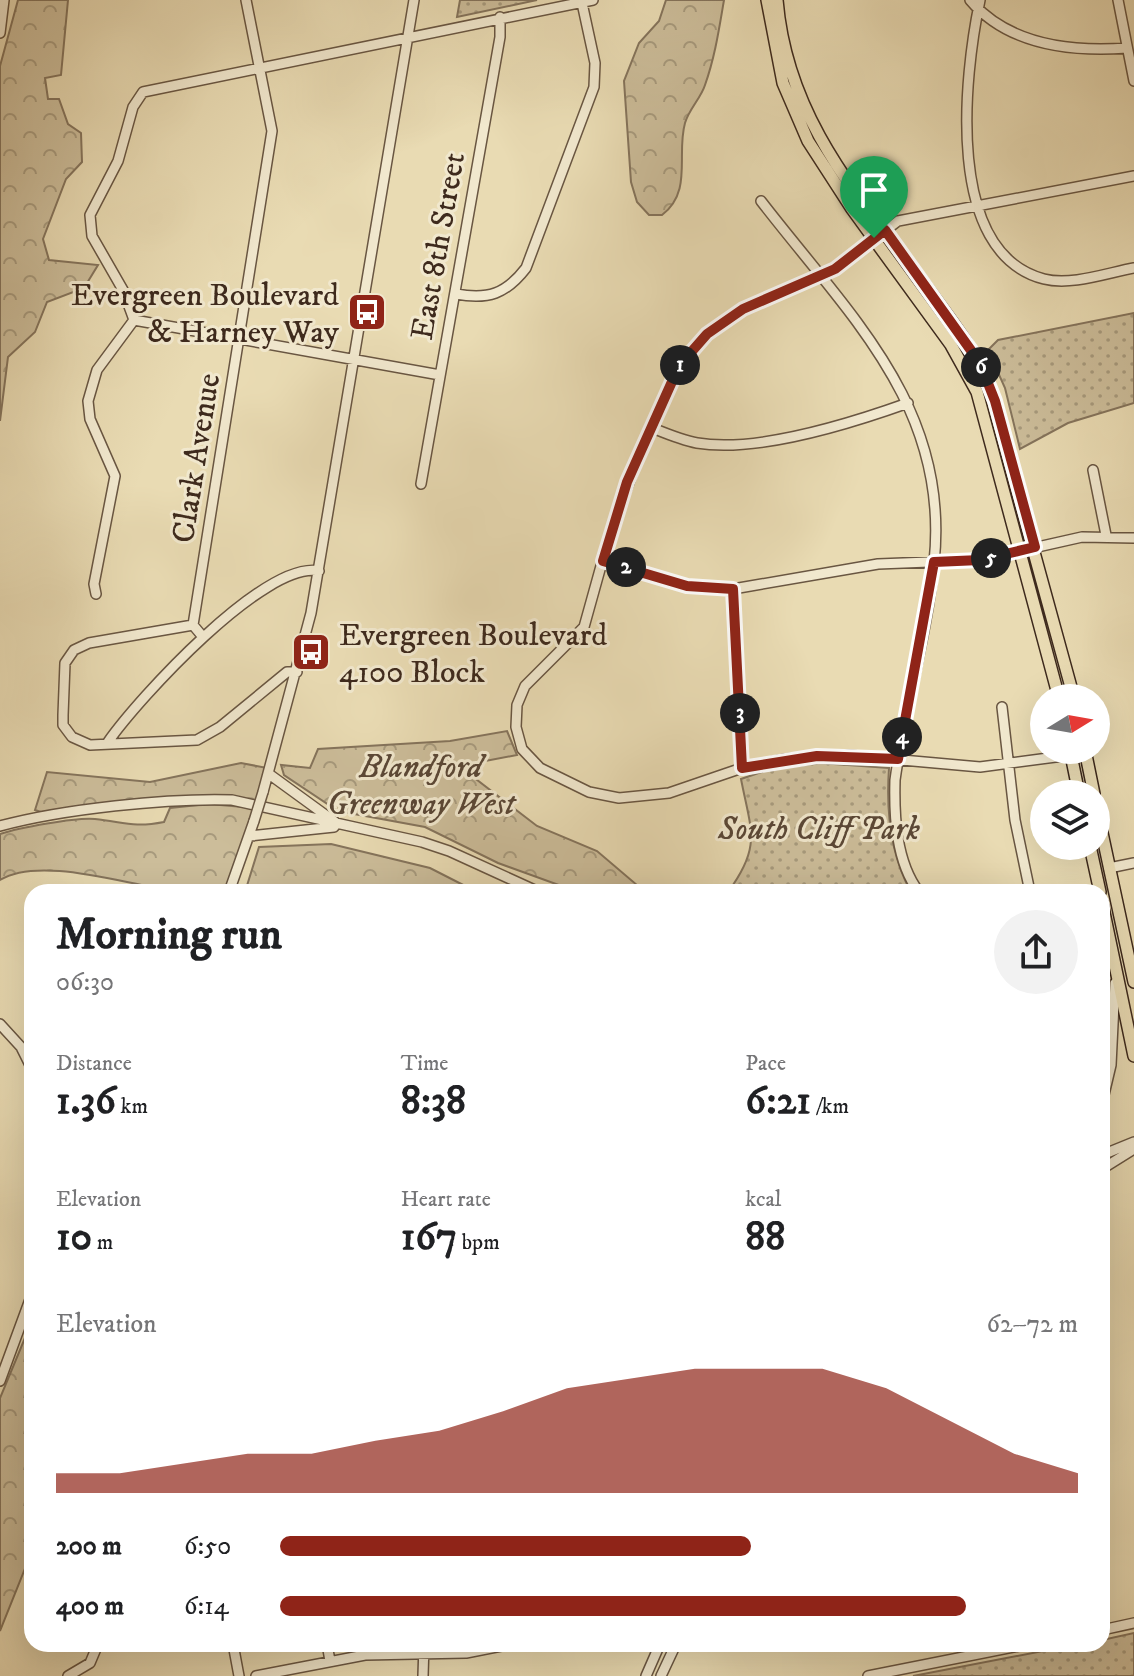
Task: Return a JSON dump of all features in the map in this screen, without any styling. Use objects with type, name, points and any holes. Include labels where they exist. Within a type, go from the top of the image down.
[{"type":"main road","points":[[767,0],[774,51],[796,115],[814,151],[967,370],[977,392],[1055,684]]},
{"type":"main road","points":[[777,0],[785,51],[806,115],[838,171],[885,230],[980,363],[995,401],[1070,684]]},
{"type":"main road","points":[[1093,860],[1098,884]]},
{"type":"main road","points":[[1107,860],[1134,982]]},
{"type":"main road","points":[[1110,940],[1134,1056]]},
{"type":"street","points":[[0,33],[4,0]]},
{"type":"street","name":"Clark Avenue","points":[[193,625],[272,131],[246,0]]},
{"type":"street","points":[[232,884],[269,774],[297,672],[319,571],[414,0]]},
{"type":"street","points":[[134,320],[123,290],[92,236],[90,215],[118,161],[133,107],[143,92],[593,0]]},
{"type":"street","points":[[970,0],[1008,30],[1042,43],[1092,51],[1127,48]]},
{"type":"street","points":[[1118,0],[1134,81]]},
{"type":"street","points":[[456,294],[477,298],[495,295],[511,288],[526,268],[594,87],[595,63],[582,3]]},
{"type":"street","points":[[979,5],[968,66],[966,108],[979,205],[995,248],[1010,265],[1047,280],[1067,281],[1134,268]]},
{"type":"street","name":"East 8th Street","points":[[421,484],[500,37],[500,17]]},
{"type":"street","points":[[1030,761],[1008,765],[950,766],[898,759],[817,756],[742,768],[669,793],[619,798],[589,792],[540,768],[522,749],[516,727],[517,705],[525,686],[584,627],[627,482],[650,427],[679,366],[707,334],[743,309],[849,261],[898,221],[1134,176]]},
{"type":"street","points":[[761,201],[870,339],[908,403],[927,456],[934,514],[934,562],[898,759],[894,806],[903,861],[915,884]]},
{"type":"street","points":[[134,320],[440,375]]},
{"type":"street","points":[[96,594],[94,584],[115,476],[90,419],[88,401],[97,370],[134,320]]},
{"type":"street","points":[[650,427],[698,443],[744,443],[855,422],[908,403]]},
{"type":"street","points":[[1093,470],[1106,535]]},
{"type":"street","points":[[603,561],[687,586],[733,589],[878,564],[980,560],[1106,535],[1134,538]]},
{"type":"street","points":[[108,742],[145,694],[203,637],[294,573],[319,571]]},
{"type":"street","points":[[733,589],[742,768]]},
{"type":"street","points":[[203,637],[193,625],[89,643],[68,657],[63,725],[80,743],[197,740],[220,727],[287,672],[297,672]]},
{"type":"street","points":[[1002,707],[1008,765],[1029,884]]},
{"type":"street","points":[[269,774],[341,826]]},
{"type":"street","points":[[0,826],[103,809],[201,799],[232,800],[449,851],[521,884]]},
{"type":"street","points":[[250,836],[341,826]]},
{"type":"street","points":[[1109,868],[1134,863]]},
{"type":"street","points":[[1110,1069],[1116,1016],[1114,959]]},
{"type":"street","points":[[0,1024],[24,1053]]},
{"type":"street","points":[[1110,1152],[1134,1142]]},
{"type":"street","points":[[1110,1164],[1134,1149]]},
{"type":"street","points":[[0,1381],[24,1316]]},
{"type":"street","points":[[1110,1628],[1134,1623]]},
{"type":"street","points":[[68,1676],[90,1663],[95,1652]]},
{"type":"street","points":[[234,1652],[239,1676]]},
{"type":"street","points":[[328,1652],[330,1661]]},
{"type":"street","points":[[256,1676],[394,1652]]},
{"type":"street","points":[[423,1676],[424,1652]]},
{"type":"street","points":[[646,1676],[656,1652]]},
{"type":"street","points":[[661,1676],[672,1652]]},
{"type":"street","points":[[868,1676],[989,1652]]},
{"type":"green space","points":[[18,0],[68,0],[61,75],[45,78],[48,99],[59,99],[68,124],[81,133],[82,162],[66,179],[43,239],[49,260],[98,265],[84,288],[47,302],[35,332],[8,357],[0,421],[0,66]]},
{"type":"green space","points":[[460,0],[537,0],[457,17]]},
{"type":"green space","points":[[666,0],[724,0],[703,90],[685,123],[681,184],[672,205],[662,215],[649,215],[637,202],[631,182],[624,81],[639,43],[659,21]]},
{"type":"green space","points":[[1134,313],[1134,403],[1068,423],[1020,449],[1005,388],[988,350],[998,340]]},
{"type":"green space","name":"Blandford Greenway West","points":[[507,731],[517,755],[459,766],[537,826],[597,851],[636,884],[556,884],[498,863],[425,827],[338,811],[284,775],[281,765],[310,768],[318,749],[450,741]]},
{"type":"green space","points":[[241,763],[267,768],[256,800],[178,797],[41,812],[35,810],[47,772],[150,782]]},
{"type":"green space","name":"South Cliff Park","points":[[820,763],[889,768],[891,832],[907,884],[734,884],[746,862],[751,838],[741,779],[770,769]]},
{"type":"green space","points":[[208,804],[256,808],[227,884],[137,884],[53,871],[15,874],[0,880],[0,834],[86,819],[153,824],[164,822],[170,808]]},
{"type":"green space","points":[[331,844],[430,868],[461,884],[247,884],[259,847]]},
{"type":"green space","points":[[24,1340],[24,1571],[0,1631],[0,1398]]},
{"type":"green space","points":[[1134,1633],[1134,1676],[913,1676],[1038,1652],[1110,1652],[1110,1638]]},
{"type":"place","name":"Evergreen Boulevard & Harney Way","points":[[367,312]]},
{"type":"place","name":"Evergreen Boulevard 4100 Block","points":[[311,652]]},
{"type":"route","points":[[885,230],[980,363],[995,401],[1035,547],[980,560],[934,562],[898,759],[817,756],[742,768],[733,589],[687,586],[603,561],[608,539],[627,482],[679,366],[707,334],[743,309],[849,261],[874,238],[885,230]]}]
